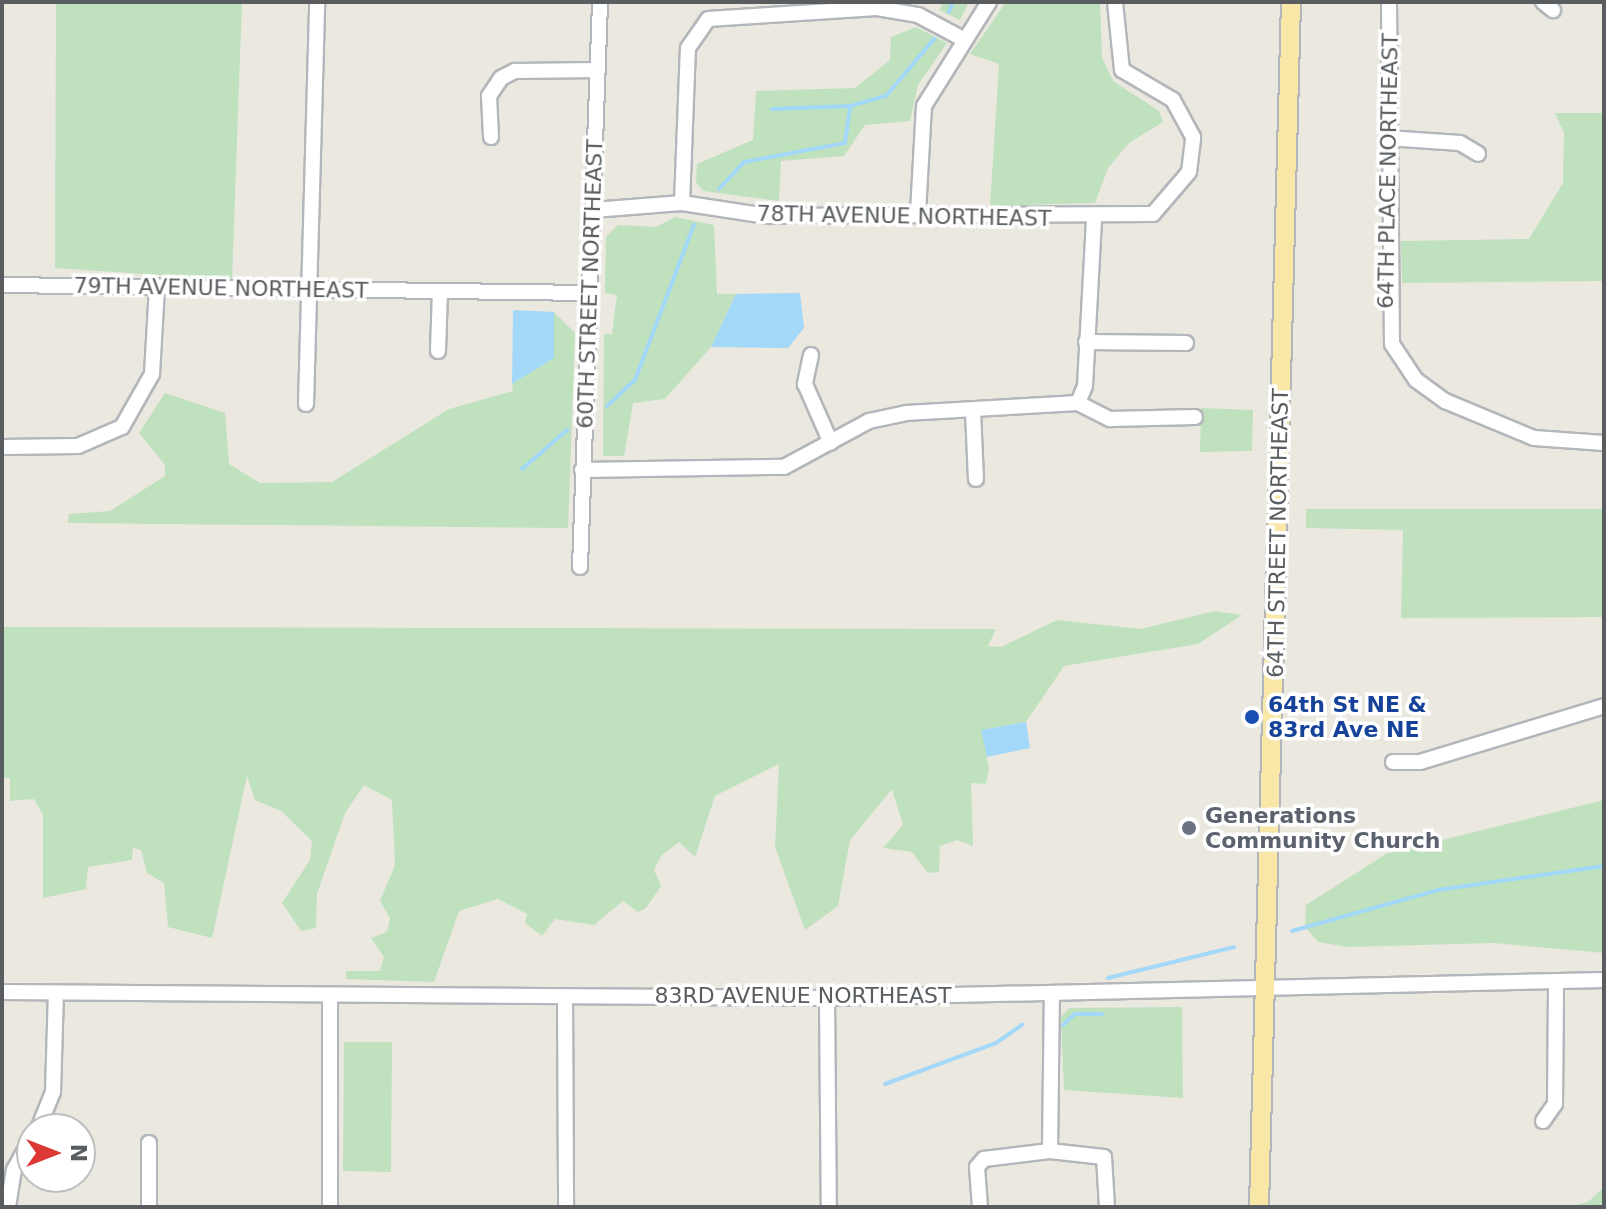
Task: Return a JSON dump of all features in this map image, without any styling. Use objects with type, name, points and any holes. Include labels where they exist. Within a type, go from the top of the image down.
[{"type":"main road","name":"64TH STREET NORTHEAST","points":[[1259,1207],[1291,2]]},
{"type":"street","points":[[306,404],[317,2]]},
{"type":"street","name":"60TH STREET NORTHEAST","points":[[580,567],[600,2]]},
{"type":"street","points":[[918,213],[924,106],[963,39],[989,2]]},
{"type":"street","name":"78TH AVENUE NORTHEAST","points":[[593,210],[682,203],[767,216],[918,213],[1094,219],[1135,217],[1167,205],[1189,172],[1193,137],[1173,100],[1122,70],[1115,2]]},
{"type":"street","name":"64TH PLACE NORTHEAST","points":[[1389,2],[1386,322],[1416,380],[1534,438],[1604,443]]},
{"type":"street","points":[[682,203],[685,64],[699,25],[735,12],[877,8],[918,15],[963,39]]},
{"type":"street","points":[[491,137],[489,96],[501,78],[515,71],[598,70]]},
{"type":"street","points":[[1387,138],[1460,143],[1478,154]]},
{"type":"street","points":[[1078,403],[1086,342],[1094,219]]},
{"type":"street","name":"79TH AVENUE NORTHEAST","points":[[2,285],[590,293]]},
{"type":"street","points":[[2,447],[78,446],[122,427],[152,374],[157,286]]},
{"type":"street","points":[[438,351],[440,292]]},
{"type":"street","points":[[1086,342],[1186,343]]},
{"type":"street","points":[[811,355],[805,384],[831,443]]},
{"type":"street","points":[[582,470],[765,470],[831,443],[885,416],[1078,403],[1110,419],[1195,417]]},
{"type":"street","points":[[973,411],[976,479]]},
{"type":"street","points":[[1393,762],[1420,762],[1604,706]]},
{"type":"street","name":"83RD AVENUE NORTHEAST","points":[[2,992],[330,997],[827,998],[1604,980]]},
{"type":"street","points":[[1543,1121],[1555,1104],[1556,981]]},
{"type":"street","points":[[44,1113],[53,1092],[56,993]]},
{"type":"street","points":[[1050,1151],[1052,993]]},
{"type":"street","points":[[330,997],[330,1207]]},
{"type":"street","points":[[565,997],[566,1207]]},
{"type":"street","points":[[827,998],[829,1207]]},
{"type":"street","points":[[149,1143],[149,1207]]},
{"type":"street","points":[[980,1207],[977,1167],[991,1154],[1050,1151],[1104,1157],[1107,1207]]},
{"type":"street","points":[[8,1207],[16,1166]]},
{"type":"green space","points":[[56,2],[242,2],[232,280],[55,268]]},
{"type":"green space","points":[[943,2],[969,2],[960,20],[939,10]]},
{"type":"green space","points":[[1006,2],[1100,2],[1102,57],[1113,81],[1159,111],[1163,122],[1129,143],[1108,168],[1095,203],[990,206],[999,64],[970,54]]},
{"type":"green space","points":[[916,27],[947,43],[918,85],[910,121],[865,125],[844,156],[781,161],[779,201],[703,191],[696,182],[697,164],[753,140],[756,91],[855,88],[890,60],[891,37]]},
{"type":"green space","points":[[1555,113],[1604,113],[1604,281],[1402,283],[1401,241],[1529,239],[1563,183],[1564,133]]},
{"type":"green space","points":[[675,217],[714,225],[717,294],[736,294],[711,347],[665,399],[633,403],[624,456],[603,456],[604,334],[612,334],[617,295],[605,293],[606,237],[618,225],[656,227]]},
{"type":"green space","points":[[554,312],[575,333],[568,528],[68,523],[69,514],[110,511],[165,476],[165,465],[139,433],[165,393],[225,413],[229,464],[260,483],[332,482],[449,409],[513,391],[512,384],[554,358]]},
{"type":"green space","points":[[1201,408],[1253,410],[1252,451],[1200,452]]},
{"type":"green space","points":[[1306,509],[1604,509],[1604,617],[1401,618],[1403,530],[1306,528]]},
{"type":"green space","points":[[1215,611],[1242,615],[1198,644],[1064,666],[1026,722],[982,730],[989,769],[986,784],[971,783],[973,846],[957,840],[940,846],[939,872],[928,873],[912,852],[883,848],[903,825],[892,789],[850,840],[838,906],[805,930],[775,847],[779,764],[715,796],[695,857],[679,842],[661,856],[654,870],[661,886],[646,908],[638,912],[623,901],[594,925],[555,919],[542,936],[525,923],[527,914],[498,899],[459,911],[434,982],[346,979],[346,971],[380,971],[384,957],[371,938],[387,932],[390,918],[380,901],[395,865],[392,800],[364,785],[345,813],[317,894],[316,928],[301,931],[282,903],[310,860],[312,841],[281,811],[255,800],[247,776],[212,938],[168,927],[164,883],[147,873],[141,850],[133,848],[132,860],[88,867],[86,889],[43,898],[43,815],[34,799],[10,801],[10,778],[2,778],[2,627],[996,629],[988,646],[1001,647],[1057,620],[1140,629]]},
{"type":"green space","points":[[1604,800],[1604,953],[1494,943],[1348,947],[1318,942],[1305,927],[1306,905],[1386,854]]},
{"type":"green space","points":[[1182,1007],[1183,1098],[1064,1090],[1061,1017],[1069,1008]]},
{"type":"green space","points":[[344,1042],[392,1042],[391,1172],[343,1171]]},
{"type":"green space","points":[[1604,1187],[1604,1207],[1568,1207],[1588,1202]]},
{"type":"water","points":[[800,293],[804,328],[788,348],[711,347],[736,294]]},
{"type":"water","points":[[513,310],[554,312],[554,358],[512,384]]},
{"type":"water","points":[[1026,722],[1030,748],[987,757],[981,730]]},
{"type":"waterway","points":[[949,12],[953,2]]},
{"type":"waterway","points":[[719,189],[744,162],[845,143],[850,106],[886,96],[934,39]]},
{"type":"waterway","points":[[772,109],[849,106]]},
{"type":"waterway","points":[[607,406],[635,380],[694,225]]},
{"type":"waterway","points":[[522,469],[567,430]]},
{"type":"waterway","points":[[1292,931],[1438,890],[1604,866]]},
{"type":"waterway","points":[[1108,978],[1234,947]]},
{"type":"waterway","points":[[1063,1025],[1075,1014],[1102,1014]]},
{"type":"waterway","points":[[885,1084],[996,1043],[1022,1025]]},
{"type":"place","name":"64th St NE & 83rd Ave NE","points":[[1252,717]]},
{"type":"place","name":"Generations Community Church","points":[[1189,828]]}]
